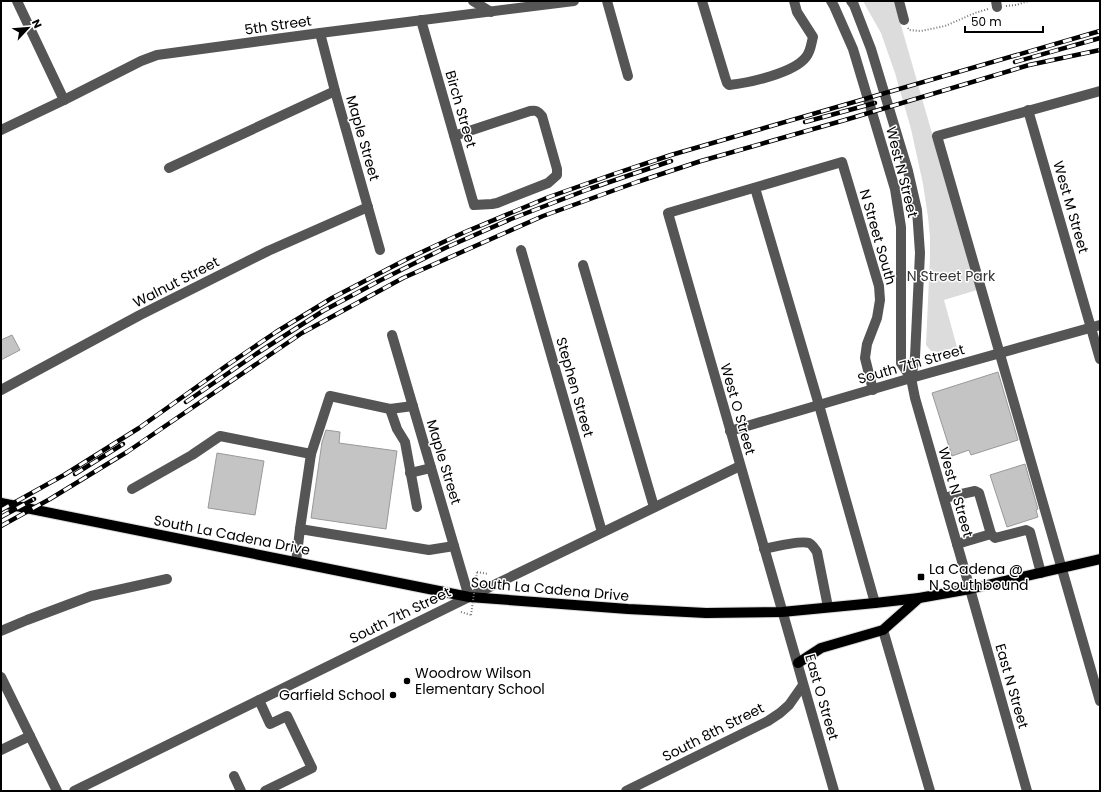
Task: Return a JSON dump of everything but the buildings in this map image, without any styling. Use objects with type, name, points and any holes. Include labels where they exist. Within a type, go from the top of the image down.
[{"type":"main road","name":"South La Cadena Drive","points":[[1,503],[469,597],[628,609],[706,613],[782,612],[919,598],[970,589],[1100,559]]},
{"type":"main road","points":[[798,663],[821,648],[883,630],[919,598]]},
{"type":"street","points":[[17,1],[64,100]]},
{"type":"street","points":[[474,1],[491,12]]},
{"type":"street","name":"5th Street","points":[[1,130],[140,61],[157,55],[574,1]]},
{"type":"street","points":[[607,1],[628,76]]},
{"type":"street","points":[[702,1],[725,78],[729,85],[739,84],[783,72],[797,65],[805,58],[810,51],[813,37],[797,12],[794,1]]},
{"type":"street","name":"West N Street","points":[[831,1],[853,49],[895,189],[901,227],[901,363],[911,378]]},
{"type":"street","name":"West N Street","points":[[851,1],[871,48],[908,171],[916,210],[920,253],[915,357],[911,378],[915,398],[970,589]]},
{"type":"street","points":[[898,1],[904,20]]},
{"type":"street","name":"Birch Street","points":[[421,20],[454,136],[474,205],[497,203],[548,183],[557,174],[558,169],[542,116],[539,112],[530,111],[454,136]]},
{"type":"street","name":"Maple Street","points":[[320,33],[380,250]]},
{"type":"street","points":[[169,168],[335,91]]},
{"type":"street","points":[[1100,91],[937,136],[1100,701]]},
{"type":"street","name":"West M Street","points":[[1028,110],[1096,327],[1100,359]]},
{"type":"street","name":"N Street South","points":[[755,188],[842,162],[879,286],[880,300],[878,318],[867,344],[865,358],[873,390]]},
{"type":"street","points":[[755,188],[819,405],[875,603]]},
{"type":"street","name":"West O Street","points":[[755,188],[668,213],[782,612]]},
{"type":"street","name":"Walnut Street","points":[[1,390],[140,316],[268,251],[368,207]]},
{"type":"street","name":"Stephen Street","points":[[521,250],[602,532]]},
{"type":"street","points":[[583,265],[654,508]]},
{"type":"street","name":"South 7th Street","points":[[730,431],[911,378],[1096,327]]},
{"type":"street","name":"Maple Street","points":[[392,335],[469,597]]},
{"type":"street","points":[[296,562],[311,454],[330,396],[390,409],[413,406]]},
{"type":"street","points":[[390,409],[397,430],[405,442],[417,507]]},
{"type":"street","points":[[132,489],[192,455],[220,436],[311,454]]},
{"type":"street","name":"South 7th Street","points":[[74,791],[602,532],[740,466]]},
{"type":"street","points":[[410,473],[431,468]]},
{"type":"street","points":[[944,498],[975,491],[979,493],[990,534],[995,538],[1026,530],[1030,532],[1041,573]]},
{"type":"street","points":[[300,529],[429,550],[454,546]]},
{"type":"street","points":[[957,544],[990,534]]},
{"type":"street","points":[[764,549],[801,542],[809,542],[817,552],[828,607]]},
{"type":"street","points":[[1,631],[91,596],[167,579]]},
{"type":"street","name":"East N Street","points":[[970,589],[1027,791]]},
{"type":"street","name":"East O Street","points":[[782,612],[834,791]]},
{"type":"street","points":[[883,630],[930,791]]},
{"type":"street","points":[[1,677],[57,791]]},
{"type":"street","name":"South 8th Street","points":[[626,791],[768,721],[780,713],[788,705],[803,685]]},
{"type":"street","points":[[259,700],[270,724],[288,716],[312,768],[265,791]]},
{"type":"street","points":[[1,750],[30,736]]},
{"type":"street","points":[[234,776],[241,791]]},
{"type":"path","points":[[904,20],[909,30],[921,31],[945,26],[996,4],[1016,5],[1029,1]]},
{"type":"path","points":[[461,612],[471,615],[477,572],[488,574]]},
{"type":"green space","name":"N Street Park","points":[[863,1],[894,1],[977,290],[944,300],[957,347],[939,352],[931,351],[926,345],[930,237],[923,184],[911,129],[895,73],[881,33]]},
{"type":"railway","points":[[1,510],[64,475],[139,428],[276,332],[332,298],[409,258],[465,232],[549,197],[671,155],[1100,31]]},
{"type":"railway","points":[[1015,62],[1100,38]]},
{"type":"railway","points":[[1,526],[50,499],[127,452],[302,333],[403,278],[543,216],[637,182],[701,161],[1029,65],[1100,50]]},
{"type":"railway","points":[[805,122],[875,103]]},
{"type":"railway","points":[[186,402],[256,354],[323,311],[445,248],[511,219],[589,189],[671,161]]},
{"type":"railway","points":[[75,474],[123,444]]},
{"type":"railway","points":[[1,517],[34,499]]},
{"type":"place","name":"La Cadena @ N Southbound","points":[[921,577]]},
{"type":"place","name":"Woodrow Wilson Elementary School","points":[[407,681]]},
{"type":"place","name":"Garfield School","points":[[393,695]]}]
